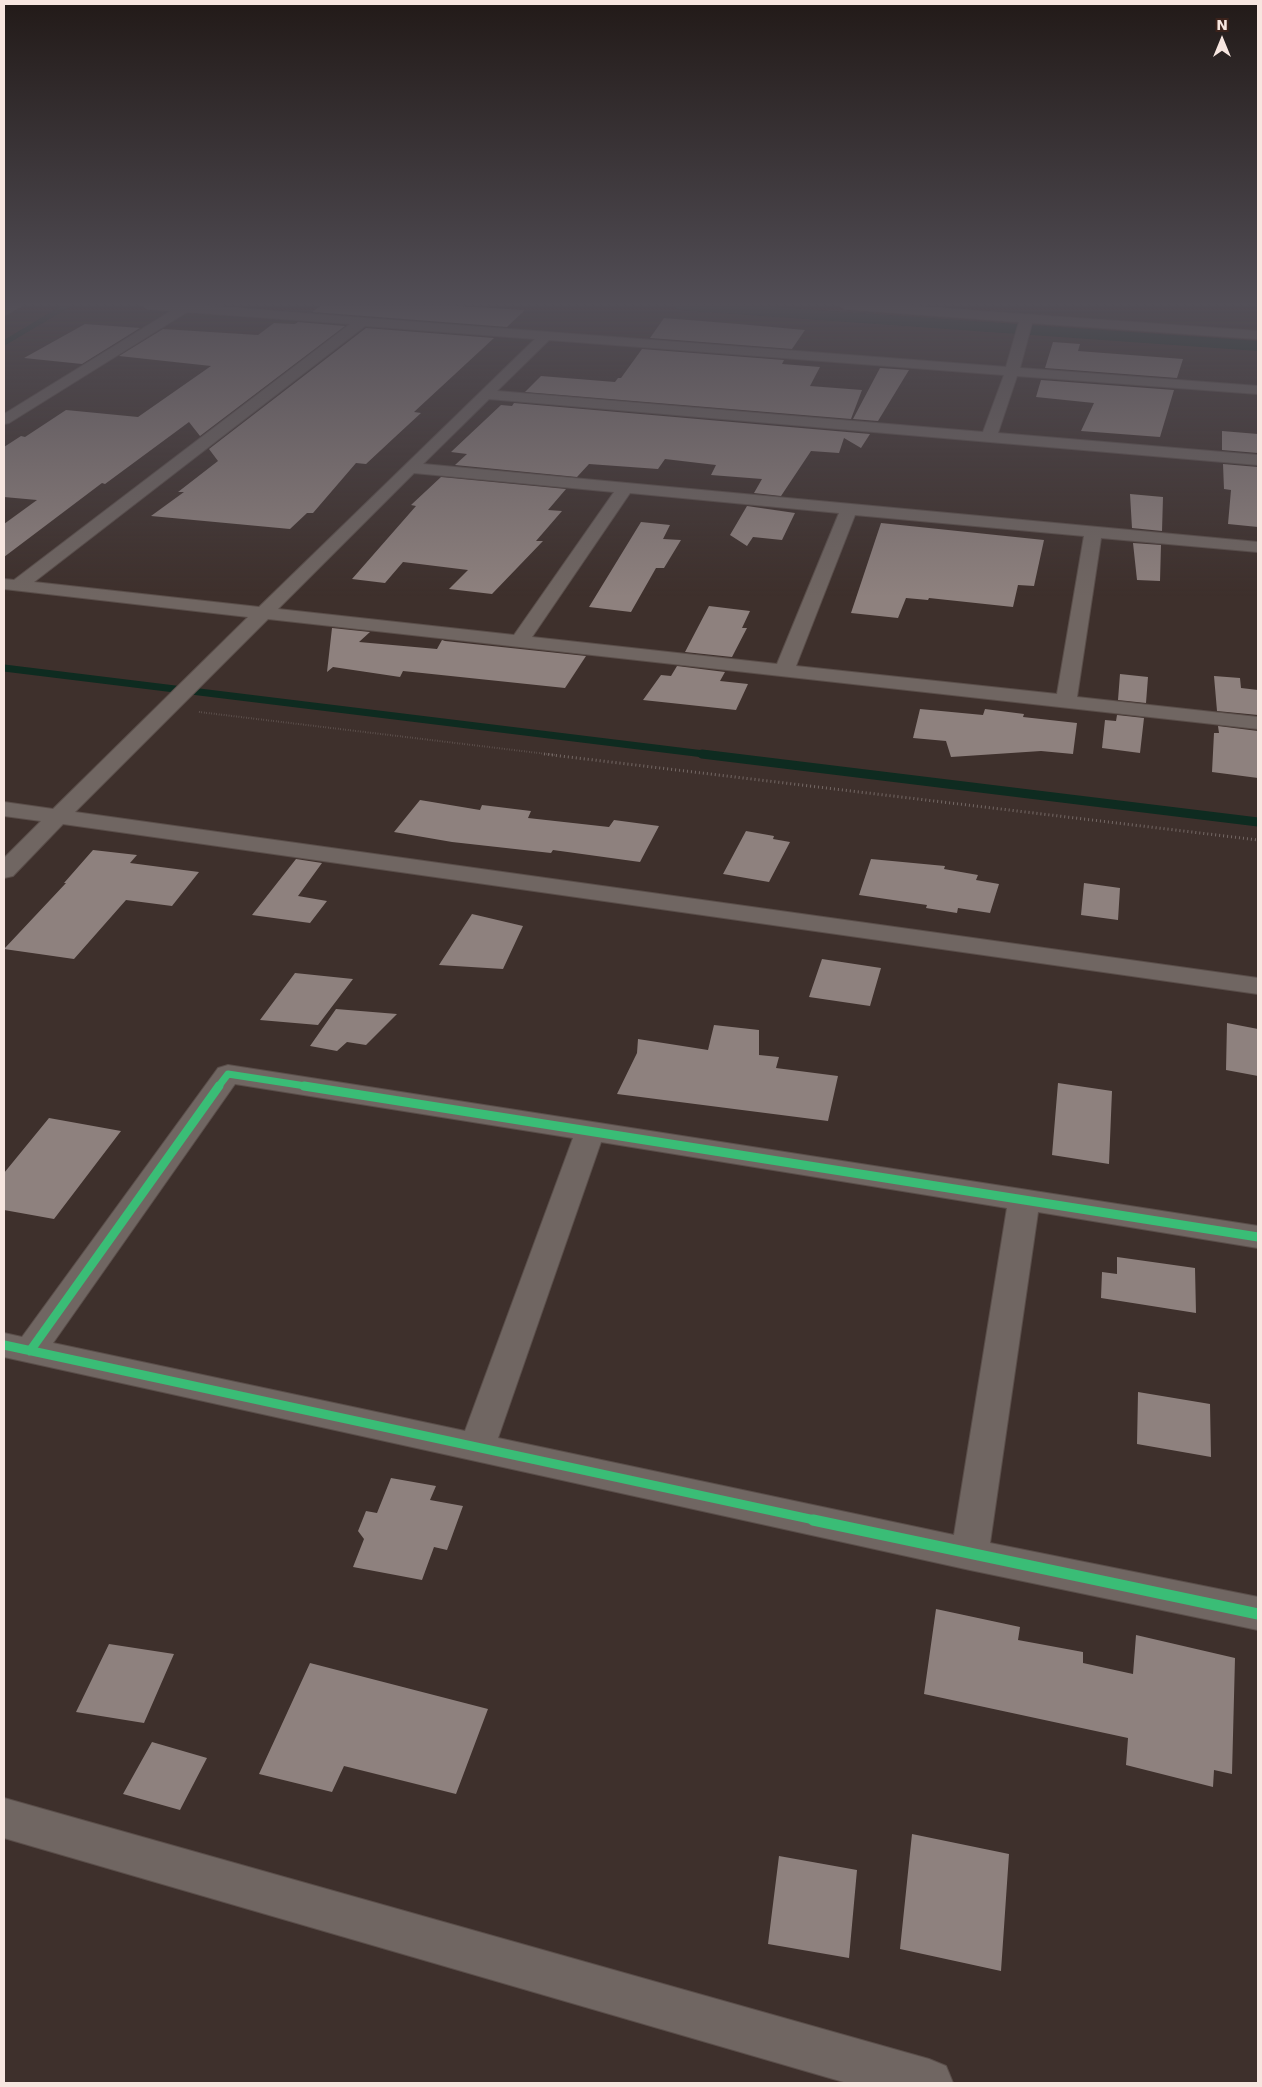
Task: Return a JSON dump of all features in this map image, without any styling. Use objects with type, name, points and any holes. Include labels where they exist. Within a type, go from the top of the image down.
[{"type":"street","points":[[4,420],[32,402]]},
{"type":"street","points":[[11,585],[254,402]]},
{"type":"street","points":[[4,871],[166,708],[476,402]]},
{"type":"street","points":[[586,402],[1258,460]]},
{"type":"street","points":[[989,436],[1001,402]]},
{"type":"street","points":[[410,468],[1258,548]]},
{"type":"street","points":[[519,641],[625,488]]},
{"type":"street","points":[[784,670],[849,509]]},
{"type":"street","points":[[1066,701],[1093,532]]},
{"type":"street","points":[[11,585],[1258,723]]},
{"type":"street","points":[[4,809],[1258,986]]},
{"type":"street","points":[[1258,1237],[228,1074],[17,1348],[970,1554],[1258,1614]]},
{"type":"street","points":[[477,1447],[590,1132]]},
{"type":"street","points":[[970,1554],[1024,1200]]},
{"type":"street","points":[[4,1818],[929,2083]]},
{"type":"path","points":[[166,708],[1258,840]]},
{"type":"building","points":[[159,402],[244,402],[200,436],[189,422],[105,484],[102,483],[4,557],[4,524],[37,500],[4,497],[4,447],[21,436],[25,437],[66,410],[138,417]]},
{"type":"building","points":[[269,402],[424,402],[414,412],[421,413],[366,464],[356,463],[313,513],[307,513],[290,529],[151,516],[184,492],[178,492],[218,461],[209,449]]},
{"type":"building","points":[[650,402],[857,402],[851,419]]},
{"type":"building","points":[[862,402],[889,402],[878,421],[853,419]]},
{"type":"building","points":[[1088,402],[1170,402],[1160,437],[1081,431],[1094,403]]},
{"type":"building","points":[[514,403],[870,434],[861,448],[844,438],[839,453],[811,451],[781,496],[754,493],[762,479],[711,475],[716,465],[665,459],[658,469],[589,464],[577,477],[455,465],[467,454],[451,452],[501,405],[512,406]]},
{"type":"building","points":[[1222,431],[1258,434],[1258,453],[1222,450]]},
{"type":"building","points":[[1223,464],[1258,467],[1258,527],[1228,524],[1231,490],[1224,489]]},
{"type":"building","points":[[441,477],[566,489],[548,510],[562,511],[536,541],[543,541],[492,594],[449,589],[468,570],[403,562],[385,583],[352,579],[416,506],[411,505]]},
{"type":"building","points":[[1130,494],[1163,497],[1162,531],[1132,528]]},
{"type":"building","points":[[747,506],[795,513],[782,540],[753,537],[747,546],[730,535]]},
{"type":"building","points":[[641,522],[670,525],[663,539],[681,540],[664,568],[656,568],[631,612],[589,607]]},
{"type":"building","points":[[881,523],[1044,540],[1034,586],[1018,585],[1013,607],[929,598],[928,600],[906,598],[898,618],[851,613]]},
{"type":"building","points":[[1133,543],[1161,545],[1160,581],[1137,580]]},
{"type":"building","points":[[709,606],[750,611],[742,628],[747,628],[732,657],[685,652]]},
{"type":"building","points":[[332,628],[370,632],[359,642],[437,649],[442,640],[586,656],[565,688],[403,671],[400,677],[333,667],[327,672]]},
{"type":"building","points":[[677,666],[725,672],[720,681],[748,684],[736,710],[643,700],[661,675],[671,676]]},
{"type":"building","points":[[1120,674],[1148,677],[1146,703],[1118,700]]},
{"type":"building","points":[[1214,676],[1240,678],[1241,688],[1258,690],[1258,715],[1217,711]]},
{"type":"building","points":[[920,709],[983,715],[985,709],[1024,714],[1023,717],[1077,723],[1073,754],[1041,751],[951,757],[946,741],[913,738]]},
{"type":"building","points":[[1117,715],[1144,718],[1140,753],[1102,748],[1105,720],[1116,721]]},
{"type":"building","points":[[1218,726],[1258,731],[1258,778],[1212,772],[1214,733],[1219,733]]},
{"type":"building","points":[[420,800],[480,810],[482,805],[531,811],[528,818],[609,827],[614,820],[659,826],[640,862],[553,850],[551,853],[452,842],[394,832]]},
{"type":"building","points":[[746,831],[774,836],[773,839],[790,842],[769,882],[723,874]]},
{"type":"building","points":[[93,850],[137,855],[130,863],[199,872],[172,906],[126,900],[74,959],[4,949],[66,883],[64,883]]},
{"type":"building","points":[[296,859],[322,863],[298,896],[327,901],[310,923],[252,915]]},
{"type":"building","points":[[871,859],[945,866],[944,869],[978,875],[976,880],[999,884],[990,913],[958,908],[957,913],[926,908],[927,905],[859,895]]},
{"type":"building","points":[[1084,883],[1120,888],[1118,920],[1081,915]]},
{"type":"building","points":[[472,914],[523,926],[503,969],[439,965]]},
{"type":"building","points":[[822,959],[881,968],[870,1006],[809,997]]},
{"type":"building","points":[[295,973],[353,979],[318,1025],[260,1020]]},
{"type":"building","points":[[336,1009],[397,1014],[366,1045],[347,1042],[337,1051],[310,1046]]},
{"type":"building","points":[[1227,1023],[1258,1029],[1258,1076],[1226,1070]]},
{"type":"building","points":[[714,1025],[759,1030],[759,1055],[779,1057],[776,1068],[838,1076],[828,1121],[617,1094],[637,1053],[638,1039],[708,1050]]},
{"type":"building","points":[[1058,1083],[1112,1091],[1109,1164],[1052,1155]]},
{"type":"building","points":[[49,1118],[121,1131],[54,1219],[4,1210],[4,1173]]},
{"type":"building","points":[[1117,1257],[1195,1268],[1196,1313],[1101,1298],[1102,1272],[1117,1274]]},
{"type":"building","points":[[1138,1392],[1210,1404],[1211,1457],[1137,1444]]},
{"type":"building","points":[[391,1478],[436,1486],[430,1500],[463,1506],[447,1550],[434,1547],[422,1580],[353,1567],[364,1539],[358,1531],[366,1511],[377,1513]]},
{"type":"building","points":[[936,1609],[1020,1627],[1018,1640],[1083,1652],[1083,1663],[1133,1674],[1136,1635],[1235,1658],[1232,1774],[1214,1770],[1213,1787],[1126,1765],[1128,1738],[924,1694]]},
{"type":"building","points":[[109,1644],[174,1654],[144,1723],[76,1712]]},
{"type":"building","points":[[310,1663],[488,1709],[456,1794],[344,1766],[332,1792],[259,1774]]},
{"type":"building","points":[[152,1742],[207,1758],[180,1810],[123,1794]]},
{"type":"building","points":[[912,1834],[1009,1854],[1001,1971],[900,1949]]},
{"type":"building","points":[[779,1856],[857,1870],[849,1958],[768,1944]]},
{"type":"waterway","points":[[4,668],[712,755]]},
{"type":"waterway","points":[[702,754],[1258,822]]},
{"type":"cycle path","points":[[30,1351],[228,1074],[1258,1237]]},
{"type":"cycle path","points":[[4,1345],[970,1554],[1258,1614]]}]
